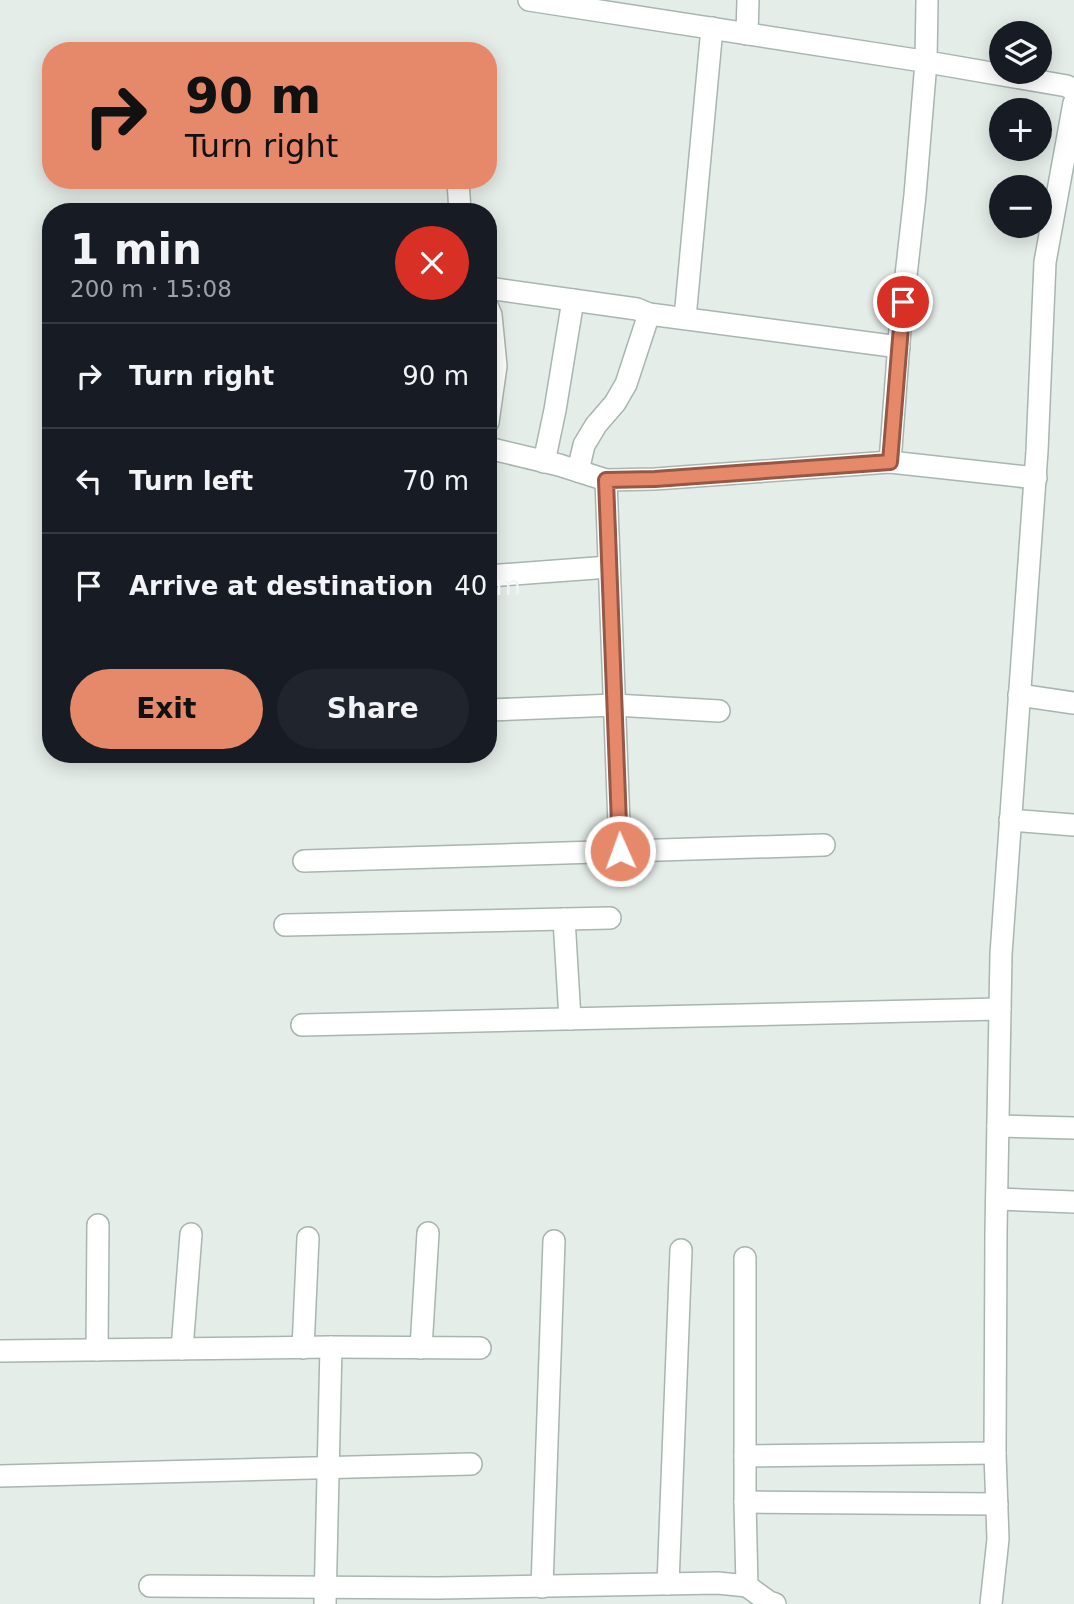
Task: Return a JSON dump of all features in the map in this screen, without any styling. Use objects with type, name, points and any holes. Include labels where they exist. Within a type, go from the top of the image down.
[{"type":"street","points":[[529,0],[926,62],[1067,86],[1074,91]]},
{"type":"street","points":[[747,34],[748,0]]},
{"type":"street","points":[[890,462],[926,62],[927,0]]},
{"type":"street","points":[[685,318],[712,28]]},
{"type":"street","points":[[991,1604],[998,1539],[995,1453],[1001,954],[1035,478],[1045,262],[1074,103]]},
{"type":"street","points":[[497,289],[899,347]]},
{"type":"street","points":[[544,462],[573,300]]},
{"type":"street","points":[[578,471],[584,444],[626,384],[649,313]]},
{"type":"street","points":[[497,450],[606,480],[655,479],[890,462],[1035,478]]},
{"type":"street","points":[[606,480],[620,851]]},
{"type":"street","points":[[497,575],[609,567]]},
{"type":"street","points":[[1019,695],[1074,703]]},
{"type":"street","points":[[497,710],[615,705],[719,711]]},
{"type":"street","points":[[1010,820],[1074,825]]},
{"type":"street","points":[[304,860],[824,845]]},
{"type":"street","points":[[285,925],[610,918]]},
{"type":"street","points":[[564,919],[569,1019]]},
{"type":"street","points":[[302,1025],[1000,1009]]},
{"type":"street","points":[[998,1126],[1074,1128]]},
{"type":"street","points":[[997,1199],[1074,1202]]},
{"type":"street","points":[[97,1350],[99,1226]]},
{"type":"street","points":[[421,1348],[428,1233]]},
{"type":"street","points":[[182,1349],[191,1234]]},
{"type":"street","points":[[303,1348],[308,1238]]},
{"type":"street","points":[[542,1587],[554,1241]]},
{"type":"street","points":[[668,1584],[681,1250]]},
{"type":"street","points":[[745,1258],[747,1587]]},
{"type":"street","points":[[325,1596],[331,1347]]},
{"type":"street","points":[[0,1351],[480,1348]]},
{"type":"street","points":[[745,1457],[995,1453]]},
{"type":"street","points":[[0,1476],[471,1464]]},
{"type":"street","points":[[745,1502],[997,1504]]},
{"type":"street","points":[[150,1586],[325,1596],[718,1583],[747,1587],[775,1604]]},
{"type":"route","points":[[620,851],[606,480],[655,479],[890,462],[903,302]]}]
